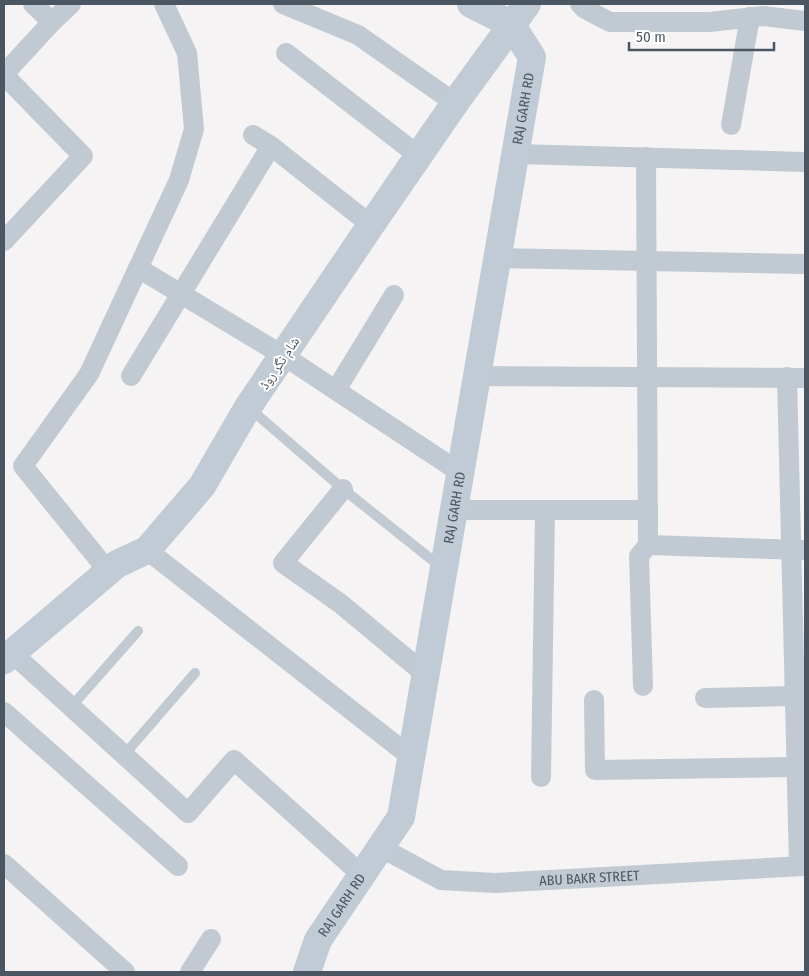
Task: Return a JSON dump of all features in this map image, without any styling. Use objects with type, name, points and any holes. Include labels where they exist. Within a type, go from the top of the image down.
[{"type":"street","points":[[32,4],[52,22]]},
{"type":"street","points":[[4,241],[83,156],[4,75],[71,4]]},
{"type":"street","points":[[108,571],[24,466],[89,374],[179,180],[194,129],[187,53],[164,4]]},
{"type":"street","points":[[283,4],[358,34],[455,103]]},
{"type":"street","points":[[470,4],[519,14]]},
{"type":"street","points":[[580,4],[585,9],[610,22],[710,22],[762,16],[805,20]]},
{"type":"street","name":"شام نگر روڈ","points":[[8,656],[117,564],[147,550],[202,486],[248,407],[455,103],[519,14]]},
{"type":"street","name":"RAJ GARH RD","points":[[307,972],[318,940],[401,817],[532,57],[519,14]]},
{"type":"street","points":[[731,125],[750,17]]},
{"type":"street","points":[[286,53],[419,156]]},
{"type":"street","points":[[253,135],[271,146],[371,225]]},
{"type":"street","points":[[131,376],[271,146]]},
{"type":"street","points":[[516,154],[805,162]]},
{"type":"street","points":[[643,686],[639,556],[648,545],[646,157]]},
{"type":"street","points":[[498,258],[805,264]]},
{"type":"street","points":[[138,268],[284,356],[460,473]]},
{"type":"street","points":[[336,390],[394,295]]},
{"type":"street","points":[[477,376],[796,378],[800,646],[795,696],[801,739],[797,767],[802,866]]},
{"type":"street","points":[[343,489],[283,563],[341,604],[426,674]]},
{"type":"street","points":[[454,510],[648,510]]},
{"type":"street","points":[[540,777],[545,510]]},
{"type":"street","points":[[648,545],[798,550]]},
{"type":"street","points":[[147,550],[411,757]]},
{"type":"street","points":[[8,656],[71,707],[188,813],[234,760],[362,875]]},
{"type":"street","points":[[705,698],[795,696]]},
{"type":"street","points":[[594,700],[595,770],[797,767]]},
{"type":"street","points":[[4,712],[178,866]]},
{"type":"street","name":"ABU BAKR STREET","points":[[380,848],[441,880],[495,884],[802,866]]},
{"type":"street","points":[[4,864],[125,972]]},
{"type":"street","points":[[190,972],[211,939]]},
{"type":"lane","points":[[248,407],[343,489],[444,569]]},
{"type":"lane","points":[[71,707],[138,631]]},
{"type":"lane","points":[[124,754],[195,673]]}]
